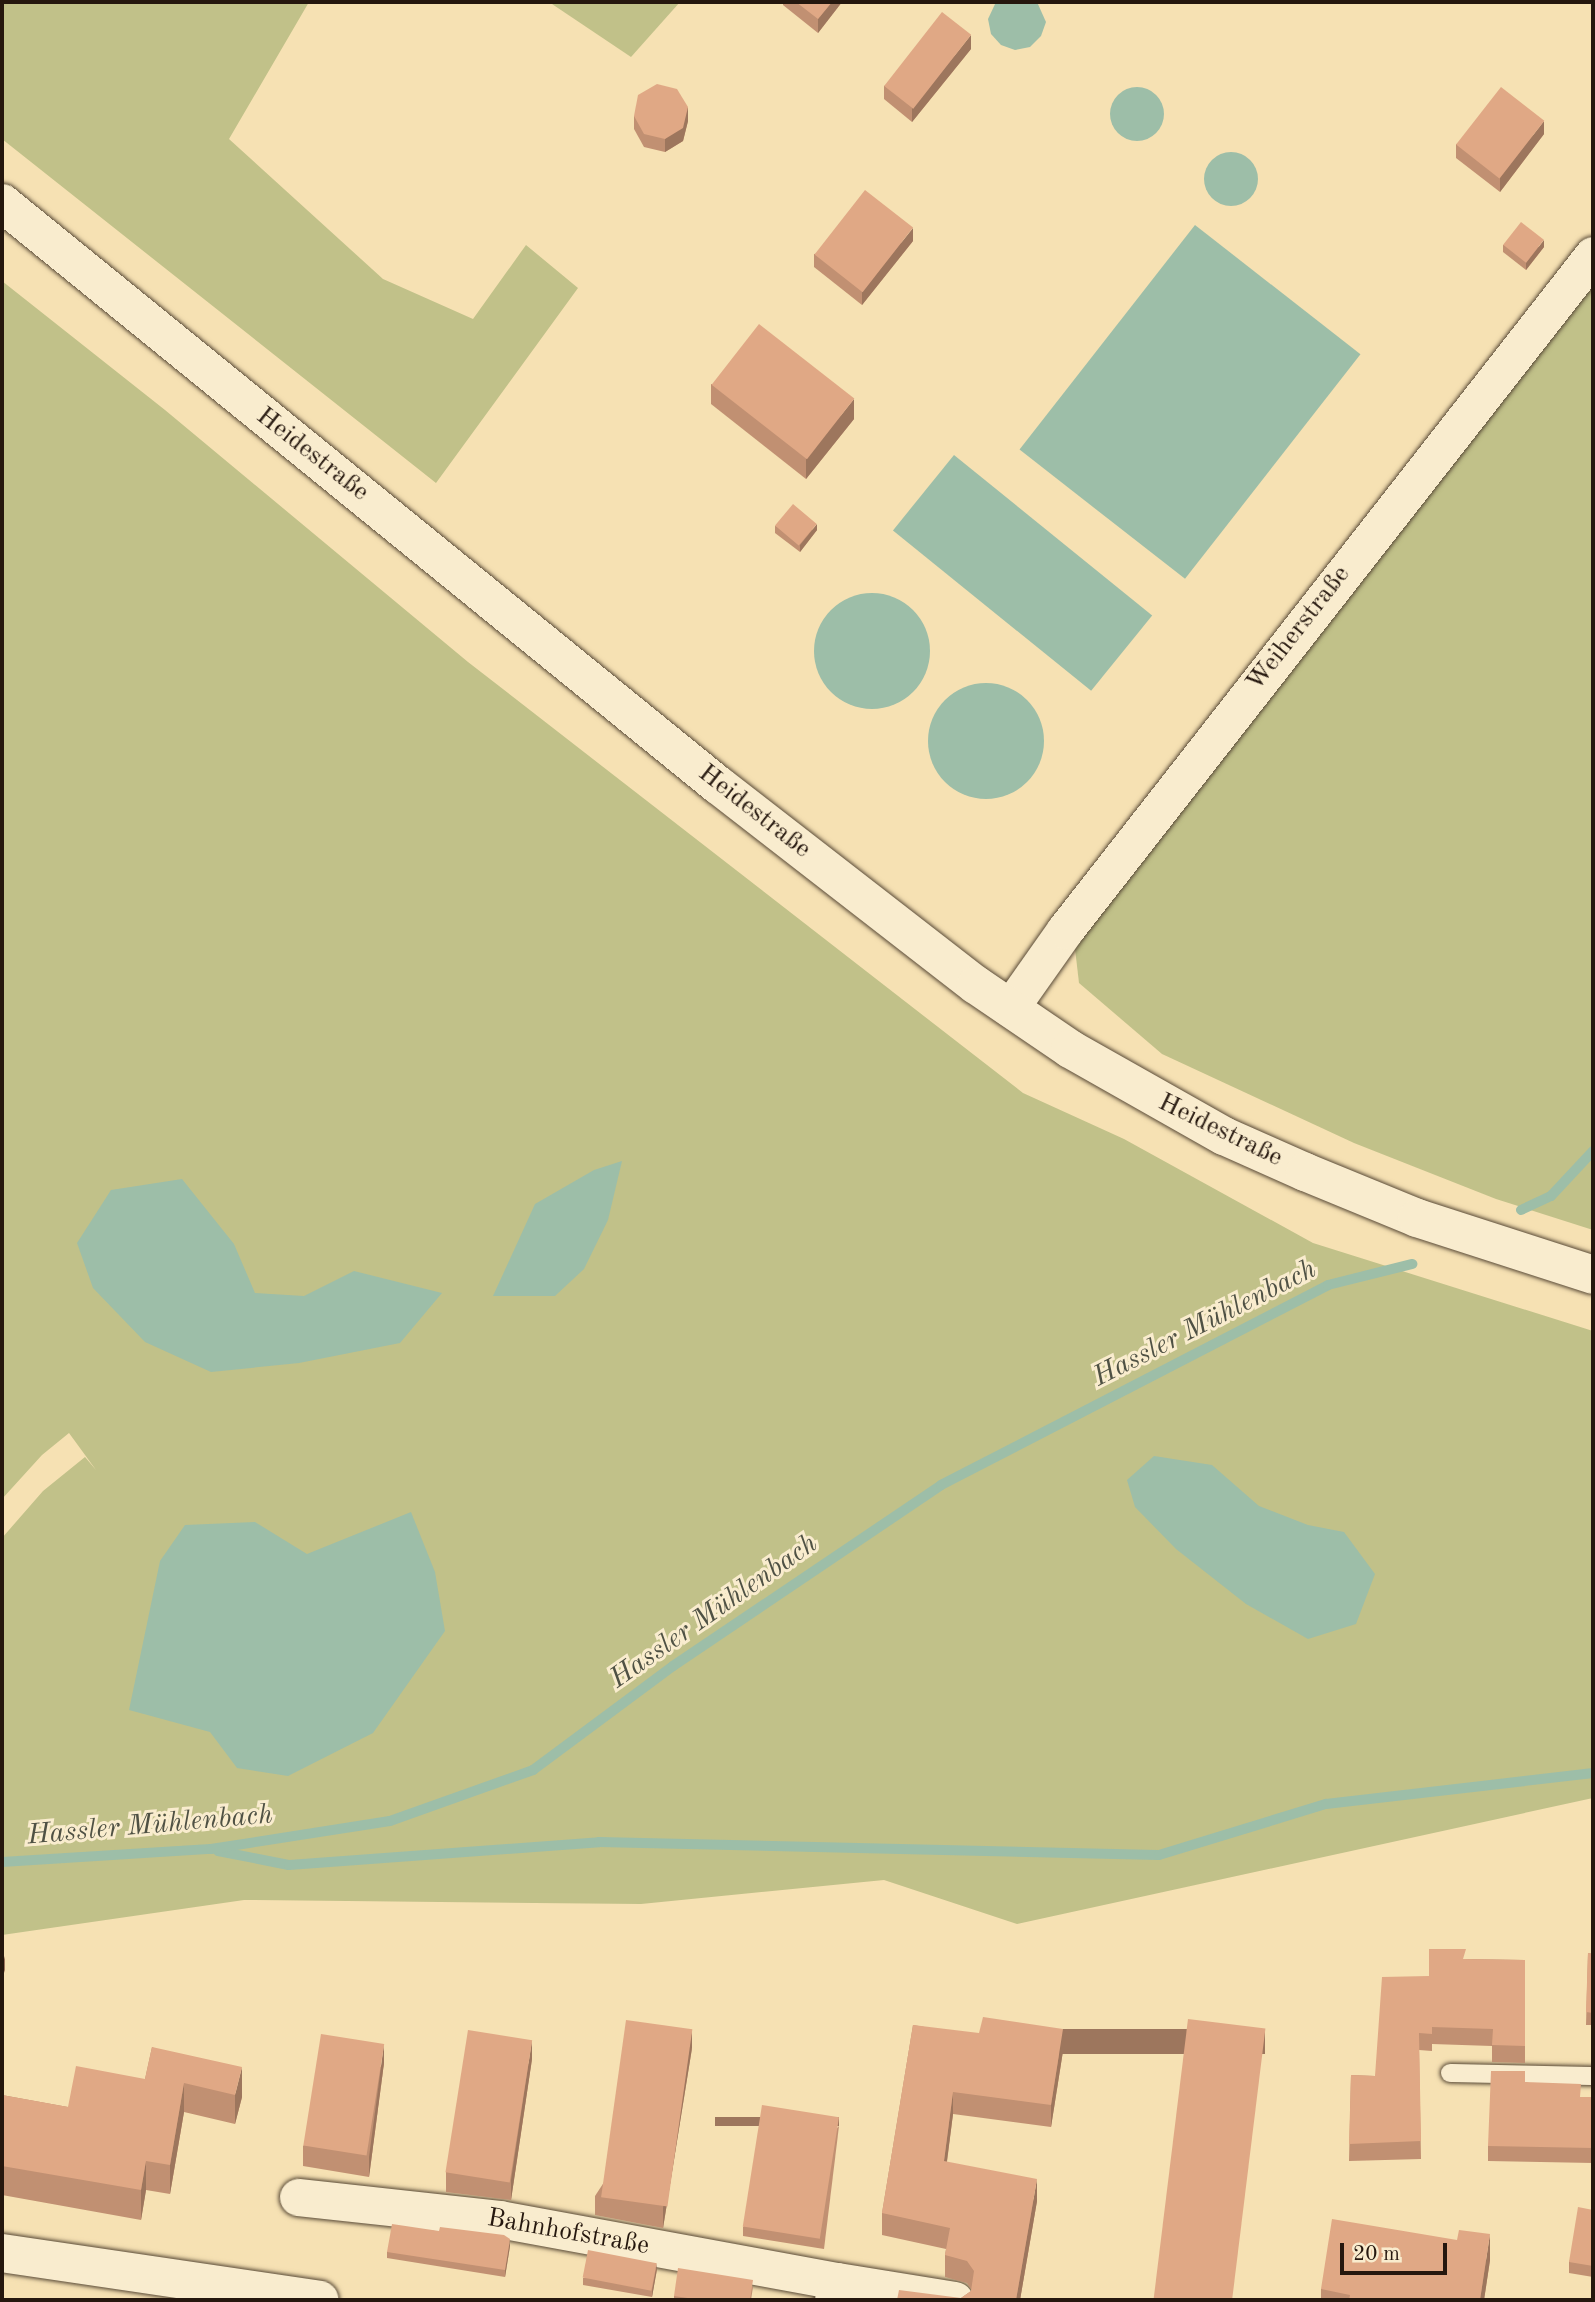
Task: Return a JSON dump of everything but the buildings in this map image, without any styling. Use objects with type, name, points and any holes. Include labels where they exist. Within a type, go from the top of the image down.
[{"type":"main road","name":"Heidestraße","points":[[2,203],[718,785],[1010,1008],[1070,1049],[1224,1136],[1417,1219],[1593,1275]]},
{"type":"main road","points":[[2,2253],[320,2300]]},
{"type":"street","name":"Weiherstraße","points":[[1010,1008],[1065,930],[1593,255]]},
{"type":"street","name":"Bahnhofstraße","points":[[298,2197],[499,2219],[835,2290],[954,2300]]},
{"type":"lane","points":[[1450,2073],[1593,2076]]},
{"type":"green space","points":[[2,2],[309,2],[229,139],[383,279],[473,319],[526,245],[578,288],[436,483],[2,139]]},
{"type":"green space","points":[[549,2],[680,2],[631,57]]},
{"type":"green space","points":[[1593,279],[1593,1230],[1496,1199],[1354,1143],[1162,1054],[1079,983],[1074,940]]},
{"type":"green space","points":[[2,281],[165,410],[468,662],[1023,1093],[1124,1139],[1313,1243],[1593,1331],[1593,1798],[1017,1924],[884,1880],[641,1904],[244,1900],[2,1935],[2,1538],[43,1491],[85,1457],[96,1470],[69,1433],[42,1455],[2,1499]]},
{"type":"shaded area","points":[[996,2],[1037,2],[1046,22],[1041,36],[1030,47],[1015,50],[1001,45],[991,34],[988,19]]},
{"type":"shaded area","points":[[1137,87],[1156,95],[1164,114],[1156,133],[1137,141],[1118,133],[1110,114],[1118,95]]},
{"type":"shaded area","points":[[1231,152],[1250,160],[1258,179],[1250,198],[1231,206],[1212,198],[1204,179],[1212,160]]},
{"type":"shaded area","points":[[1195,225],[1360,354],[1185,579],[1020,450]]},
{"type":"shaded area","points":[[954,455],[1152,615],[1091,691],[893,530]]},
{"type":"shaded area","points":[[872,593],[894,597],[913,610],[926,629],[930,651],[926,673],[913,692],[894,705],[872,709],[850,705],[831,692],[818,673],[814,651],[818,629],[831,610],[850,597]]},
{"type":"shaded area","points":[[986,683],[1008,687],[1027,700],[1040,719],[1044,741],[1040,763],[1027,782],[1008,795],[986,799],[964,795],[945,782],[932,763],[928,741],[932,719],[945,700],[964,687]]},
{"type":"shaded area","points":[[622,1161],[608,1220],[584,1269],[555,1296],[493,1296],[535,1204],[594,1170]]},
{"type":"shaded area","points":[[182,1179],[234,1244],[255,1293],[304,1296],[354,1271],[442,1293],[400,1343],[299,1363],[211,1372],[145,1342],[93,1288],[77,1243],[111,1190]]},
{"type":"shaded area","points":[[1154,1456],[1212,1465],[1259,1506],[1308,1525],[1344,1532],[1375,1574],[1356,1624],[1308,1639],[1246,1604],[1176,1549],[1135,1507],[1127,1480]]},
{"type":"shaded area","points":[[411,1512],[435,1572],[445,1631],[373,1733],[288,1776],[237,1768],[210,1732],[129,1710],[160,1561],[185,1525],[255,1522],[307,1554]]},
{"type":"waterway","name":"Hassler Mühlenbach","points":[[1521,1210],[1551,1196],[1593,1151]]},
{"type":"waterway","name":"Hassler Mühlenbach","points":[[2,1862],[211,1849],[390,1821],[533,1770],[673,1666],[941,1485],[1328,1285],[1412,1264]]},
{"type":"waterway","points":[[218,1851],[289,1865],[599,1842],[1159,1855],[1326,1804],[1593,1773]]}]
